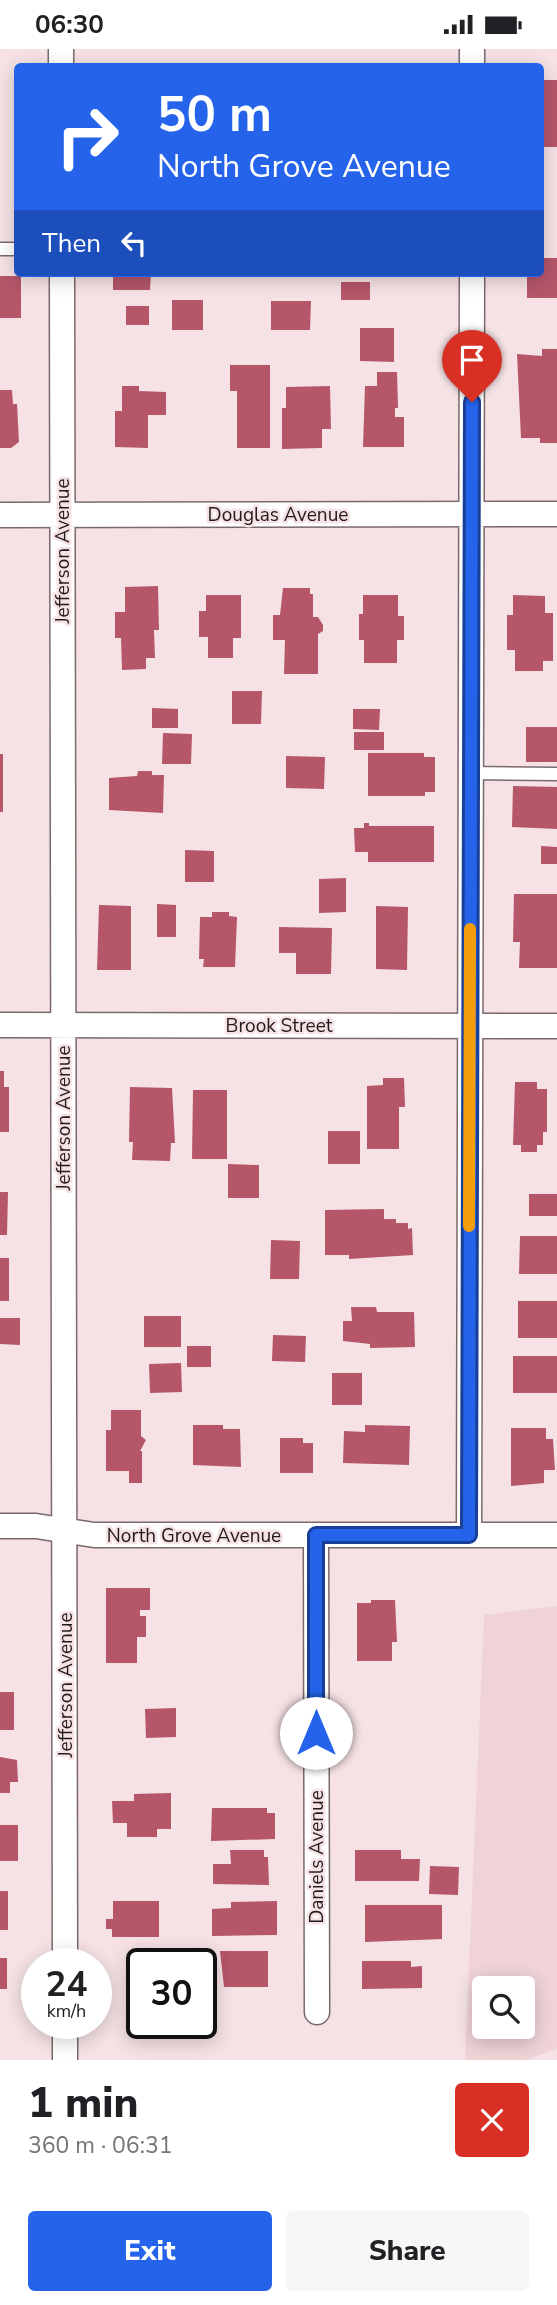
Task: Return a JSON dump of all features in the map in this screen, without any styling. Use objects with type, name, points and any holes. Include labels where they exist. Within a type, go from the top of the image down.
[{"type":"street","name":"Jefferson Avenue","points":[[62,277],[65,1948]]},
{"type":"street","points":[[469,1535],[472,277]]},
{"type":"street","name":"Douglas Avenue","points":[[0,515],[557,514]]},
{"type":"street","name":"Brook Street","points":[[0,1025],[557,1026]]},
{"type":"street","name":"North Grove Avenue","points":[[0,1526],[65,1529],[94,1535],[557,1535]]},
{"type":"street","name":"Daniels Avenue","points":[[316,1535],[317,2012]]},
{"type":"street","points":[[65,2039],[65,2060]]},
{"type":"lane","points":[[471,773],[557,774]]},
{"type":"shaded area","points":[[557,1606],[557,2048],[527,2060],[465,2060],[484,1615]]},
{"type":"building","points":[[544,80],[557,80],[557,147],[544,147]]},
{"type":"building","points":[[544,258],[557,258],[557,298],[527,298],[527,277],[544,277]]},
{"type":"building","points":[[0,276],[21,277],[21,318],[0,318]]},
{"type":"building","points":[[113,277],[151,277],[150,290],[113,290]]},
{"type":"building","points":[[341,282],[370,282],[370,300],[341,300]]},
{"type":"building","points":[[172,300],[203,300],[203,330],[172,330]]},
{"type":"building","points":[[271,301],[311,301],[310,330],[271,330]]},
{"type":"building","points":[[126,306],[149,306],[149,325],[126,325]]},
{"type":"building","points":[[360,328],[394,328],[394,362],[360,361]]},
{"type":"building","points":[[542,349],[557,349],[557,443],[540,443],[540,438],[521,438],[517,354],[542,356]]},
{"type":"building","points":[[230,365],[270,365],[270,448],[237,448],[237,391],[230,391]]},
{"type":"building","points":[[377,372],[397,372],[398,408],[395,408],[395,417],[404,417],[404,447],[363,447],[365,386],[377,386]]},
{"type":"building","points":[[122,386],[139,386],[139,391],[166,392],[166,415],[148,415],[148,448],[115,447],[115,411],[122,411]]},
{"type":"building","points":[[330,386],[331,429],[322,429],[322,448],[282,449],[282,408],[286,408],[286,387]]},
{"type":"building","points":[[0,390],[12,390],[13,404],[17,404],[19,442],[11,448],[0,448]]},
{"type":"building","points":[[158,586],[159,630],[154,630],[155,658],[146,658],[146,669],[122,670],[121,638],[115,638],[115,612],[125,612],[125,587]]},
{"type":"building","points":[[283,588],[310,588],[310,594],[313,594],[313,617],[318,617],[323,625],[323,631],[318,634],[318,674],[284,674],[285,640],[273,640],[273,615],[280,615]]},
{"type":"building","points":[[206,595],[241,595],[241,638],[233,638],[233,658],[208,658],[208,637],[199,637],[199,611],[206,611]]},
{"type":"building","points":[[363,595],[398,595],[398,616],[404,616],[404,640],[397,640],[397,663],[364,663],[364,640],[359,640],[359,614],[363,614]]},
{"type":"building","points":[[513,595],[545,596],[545,613],[553,613],[553,661],[543,661],[543,671],[515,671],[515,650],[507,650],[507,615],[513,615]]},
{"type":"building","points":[[232,691],[262,691],[261,724],[232,724]]},
{"type":"building","points":[[152,708],[178,709],[178,728],[152,728]]},
{"type":"building","points":[[353,709],[380,709],[379,730],[353,729]]},
{"type":"building","points":[[526,727],[557,727],[557,762],[526,762]]},
{"type":"building","points":[[354,732],[384,732],[384,750],[354,750]]},
{"type":"building","points":[[163,733],[192,734],[191,764],[162,764]]},
{"type":"building","points":[[368,753],[424,753],[424,757],[435,757],[435,792],[425,792],[425,796],[368,796]]},
{"type":"building","points":[[0,754],[3,754],[3,812],[0,812]]},
{"type":"building","points":[[286,756],[325,757],[324,789],[286,788]]},
{"type":"building","points":[[138,771],[152,771],[152,775],[164,775],[163,813],[109,810],[109,778],[137,776]]},
{"type":"building","points":[[513,786],[557,787],[557,829],[512,827]]},
{"type":"building","points":[[364,823],[369,823],[369,826],[434,826],[434,862],[368,862],[368,852],[355,852],[354,828],[364,828]]},
{"type":"building","points":[[541,846],[557,847],[557,864],[541,864]]},
{"type":"building","points":[[185,850],[214,851],[214,882],[185,882]]},
{"type":"building","points":[[346,878],[346,912],[319,913],[319,879]]},
{"type":"building","points":[[514,894],[557,894],[557,968],[519,968],[520,942],[513,942]]},
{"type":"building","points":[[157,904],[176,905],[176,937],[157,937]]},
{"type":"building","points":[[99,905],[131,906],[131,970],[97,970]]},
{"type":"building","points":[[376,906],[408,907],[407,970],[376,969]]},
{"type":"building","points":[[212,912],[229,912],[229,916],[237,917],[235,967],[203,967],[204,959],[199,959],[200,917],[212,917]]},
{"type":"building","points":[[279,927],[332,928],[331,974],[296,974],[296,953],[279,953]]},
{"type":"building","points":[[0,1071],[4,1071],[4,1087],[9,1087],[9,1132],[0,1132]]},
{"type":"building","points":[[383,1078],[404,1078],[405,1107],[399,1107],[399,1149],[367,1149],[367,1086],[383,1085]]},
{"type":"building","points":[[515,1082],[537,1082],[537,1089],[547,1089],[547,1132],[543,1132],[543,1145],[537,1145],[537,1152],[521,1152],[521,1145],[513,1145]]},
{"type":"building","points":[[130,1087],[172,1088],[175,1143],[171,1143],[170,1161],[132,1160],[133,1142],[129,1142]]},
{"type":"building","points":[[193,1090],[227,1090],[227,1159],[192,1159]]},
{"type":"building","points":[[328,1131],[360,1131],[360,1164],[328,1164]]},
{"type":"building","points":[[228,1164],[259,1165],[259,1198],[228,1198]]},
{"type":"building","points":[[0,1192],[8,1192],[7,1235],[0,1235]]},
{"type":"building","points":[[529,1194],[557,1194],[557,1216],[529,1216]]},
{"type":"building","points":[[384,1209],[384,1219],[396,1219],[396,1223],[408,1223],[408,1229],[412,1228],[413,1255],[349,1259],[349,1255],[325,1255],[325,1210]]},
{"type":"building","points":[[520,1236],[557,1236],[557,1274],[519,1274]]},
{"type":"building","points":[[271,1240],[300,1241],[299,1279],[270,1279]]},
{"type":"building","points":[[0,1258],[9,1258],[9,1301],[0,1301]]},
{"type":"building","points":[[518,1301],[557,1301],[557,1338],[518,1338]]},
{"type":"building","points":[[351,1307],[376,1307],[377,1312],[414,1312],[415,1347],[370,1348],[370,1344],[343,1341],[343,1321],[352,1321]]},
{"type":"building","points":[[144,1316],[181,1316],[181,1347],[144,1347]]},
{"type":"building","points":[[0,1318],[20,1318],[20,1345],[0,1344]]},
{"type":"building","points":[[273,1335],[306,1336],[305,1362],[272,1361]]},
{"type":"building","points":[[187,1346],[211,1346],[211,1367],[187,1367]]},
{"type":"building","points":[[513,1356],[557,1356],[557,1393],[513,1393]]},
{"type":"building","points":[[181,1363],[182,1392],[150,1393],[149,1364]]},
{"type":"building","points":[[332,1373],[362,1373],[362,1405],[332,1405]]},
{"type":"building","points":[[111,1410],[141,1410],[141,1436],[146,1440],[140,1451],[142,1483],[129,1483],[129,1471],[106,1471],[106,1430],[111,1430]]},
{"type":"building","points":[[193,1425],[223,1425],[223,1429],[240,1429],[241,1467],[193,1465]]},
{"type":"building","points":[[365,1425],[410,1426],[409,1465],[343,1463],[344,1431],[365,1432]]},
{"type":"building","points":[[511,1428],[546,1428],[546,1439],[553,1439],[555,1470],[544,1470],[544,1483],[511,1486]]},
{"type":"building","points":[[280,1438],[303,1438],[303,1443],[313,1443],[313,1473],[280,1473]]},
{"type":"building","points":[[106,1588],[150,1588],[150,1610],[140,1610],[140,1616],[146,1616],[146,1637],[137,1637],[137,1663],[106,1663]]},
{"type":"building","points":[[371,1600],[395,1600],[397,1642],[392,1642],[392,1661],[357,1661],[357,1603],[371,1603]]},
{"type":"building","points":[[0,1692],[14,1692],[14,1730],[0,1730]]},
{"type":"building","points":[[176,1708],[176,1737],[146,1738],[145,1709]]},
{"type":"building","points":[[0,1757],[17,1760],[18,1782],[10,1782],[10,1793],[0,1793]]},
{"type":"building","points":[[171,1793],[171,1829],[157,1829],[157,1837],[127,1837],[127,1823],[113,1823],[112,1801],[134,1801],[134,1794]]},
{"type":"building","points":[[212,1808],[267,1808],[267,1813],[275,1813],[275,1839],[211,1841]]},
{"type":"building","points":[[0,1825],[18,1825],[18,1861],[0,1861]]},
{"type":"building","points":[[230,1850],[264,1850],[264,1857],[268,1857],[269,1885],[213,1884],[213,1864],[231,1864]]},
{"type":"building","points":[[355,1850],[401,1850],[401,1859],[420,1859],[419,1881],[355,1881]]},
{"type":"building","points":[[430,1866],[459,1867],[458,1895],[429,1894]]},
{"type":"building","points":[[0,1891],[8,1891],[8,1930],[0,1930]]},
{"type":"building","points":[[113,1901],[159,1901],[159,1937],[112,1937],[112,1929],[106,1929],[106,1919],[113,1919]]},
{"type":"building","points":[[277,1901],[277,1935],[212,1936],[212,1909],[231,1908],[231,1902]]},
{"type":"building","points":[[365,1905],[442,1905],[442,1939],[365,1942]]},
{"type":"building","points":[[220,1951],[268,1951],[268,1987],[224,1987]]},
{"type":"building","points":[[0,1958],[7,1958],[7,1989],[0,1989]]},
{"type":"building","points":[[362,1961],[411,1961],[411,1967],[422,1966],[422,1988],[362,1989]]},
{"type":"slow traffic","points":[[469,1226],[470,929]]},
{"type":"route","points":[[316,1733],[316,1535],[469,1535],[472,402]]}]
